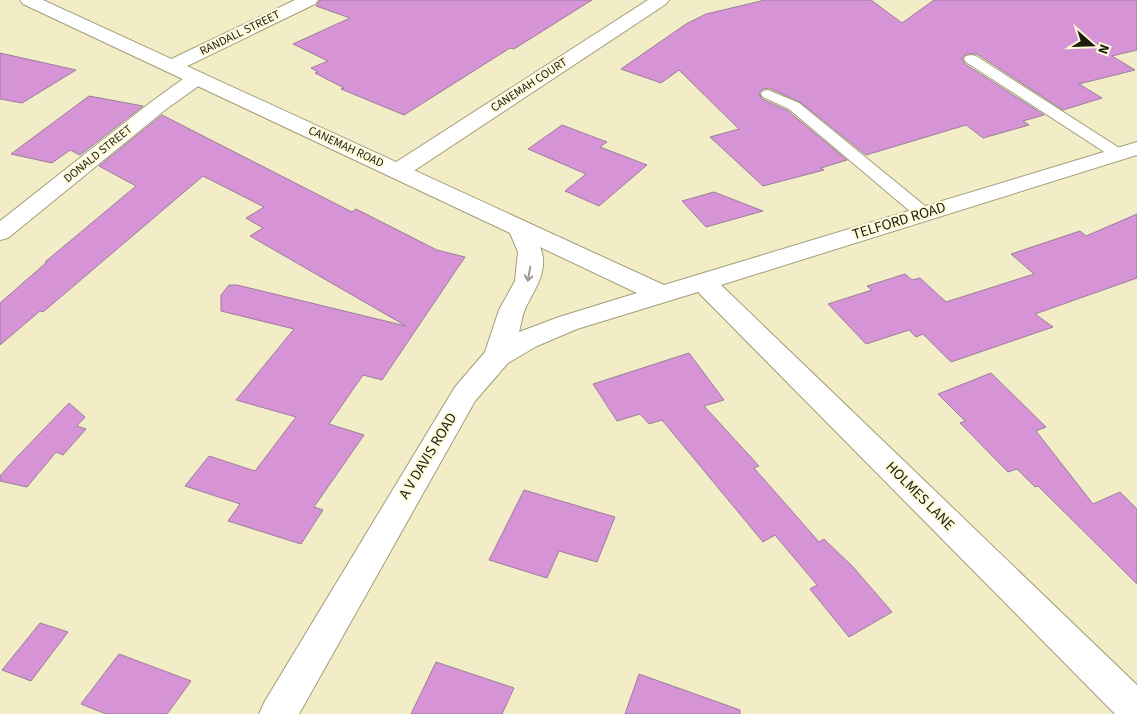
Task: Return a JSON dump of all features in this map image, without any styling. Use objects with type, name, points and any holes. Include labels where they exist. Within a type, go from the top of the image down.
[{"type":"street","name":"CANEMAH ROAD","points":[[30,0],[662,294]]},
{"type":"street","name":"RANDALL STREET","points":[[172,66],[309,0]]},
{"type":"street","name":"CANEMAH COURT","points":[[398,171],[660,0]]},
{"type":"street","name":"DONALD STREET","points":[[0,233],[158,106],[197,78]]},
{"type":"street","name":"TELFORD ROAD","points":[[662,294],[1128,151]]},
{"type":"street","points":[[498,356],[512,310],[528,281],[530,252],[520,227]]},
{"type":"street","name":"HOLMES LANE","points":[[703,282],[1137,710]]},
{"type":"street","name":"A V DAVIS ROAD","points":[[278,714],[465,394],[498,356],[512,346],[544,331],[662,294]]},
{"type":"lane","points":[[971,59],[1128,151]]},
{"type":"lane","points":[[768,94],[794,106],[924,214]]},
{"type":"building","points":[[320,0],[592,0],[514,49],[510,48],[404,115],[341,89],[344,88],[315,73],[318,72],[311,68],[328,61],[293,44],[350,18],[316,6]]},
{"type":"building","points":[[765,0],[871,0],[902,23],[934,0],[1137,0],[1137,50],[1112,56],[1135,70],[1079,84],[1102,98],[1063,110],[977,54],[966,54],[962,58],[965,64],[1044,115],[1023,121],[1029,125],[983,138],[966,125],[866,155],[800,102],[769,88],[763,89],[759,93],[762,99],[788,111],[847,160],[821,168],[824,170],[763,186],[710,137],[739,129],[679,70],[661,83],[621,69],[686,24],[706,14]]},
{"type":"building","points":[[0,53],[76,70],[22,103],[0,99]]},
{"type":"building","points":[[89,96],[143,106],[80,155],[70,150],[52,163],[11,154]]},
{"type":"building","points":[[162,115],[352,212],[356,209],[437,250],[465,257],[382,380],[363,375],[329,424],[364,435],[314,507],[323,510],[301,544],[228,521],[240,504],[185,486],[209,456],[255,471],[296,417],[236,400],[294,329],[221,311],[221,295],[229,285],[237,285],[406,326],[250,236],[263,228],[246,218],[264,207],[203,176],[43,312],[40,311],[0,345],[0,303],[47,262],[45,262],[136,186],[99,166]]},
{"type":"building","points":[[562,125],[607,142],[600,147],[647,165],[599,206],[565,191],[586,174],[528,149]]},
{"type":"building","points":[[714,192],[763,211],[706,227],[682,201]]},
{"type":"building","points":[[1137,214],[1137,278],[1035,314],[1053,327],[951,362],[923,334],[916,337],[909,330],[866,344],[828,304],[872,290],[867,286],[905,274],[912,280],[920,278],[946,302],[1034,274],[1011,254],[1080,231],[1086,236]]},
{"type":"building","points":[[689,353],[724,400],[704,406],[759,466],[754,468],[819,542],[824,539],[853,567],[892,612],[849,637],[810,589],[817,585],[775,535],[763,542],[662,420],[649,424],[640,414],[617,421],[593,384]]},
{"type":"building","points":[[991,373],[1046,427],[1036,431],[1093,504],[1120,492],[1137,509],[1137,584],[1038,486],[1035,487],[1017,469],[1008,472],[960,423],[965,421],[938,394]]},
{"type":"building","points":[[69,403],[85,417],[77,426],[86,429],[63,455],[56,452],[27,487],[0,481],[0,476]]},
{"type":"building","points":[[524,490],[615,517],[597,562],[559,551],[547,578],[489,560]]},
{"type":"building","points":[[40,623],[68,632],[31,681],[2,670]]},
{"type":"building","points":[[119,654],[191,681],[167,714],[106,714],[81,704]]},
{"type":"building","points":[[436,662],[514,688],[502,714],[411,714]]},
{"type":"building","points":[[639,674],[740,710],[740,714],[625,714]]}]
